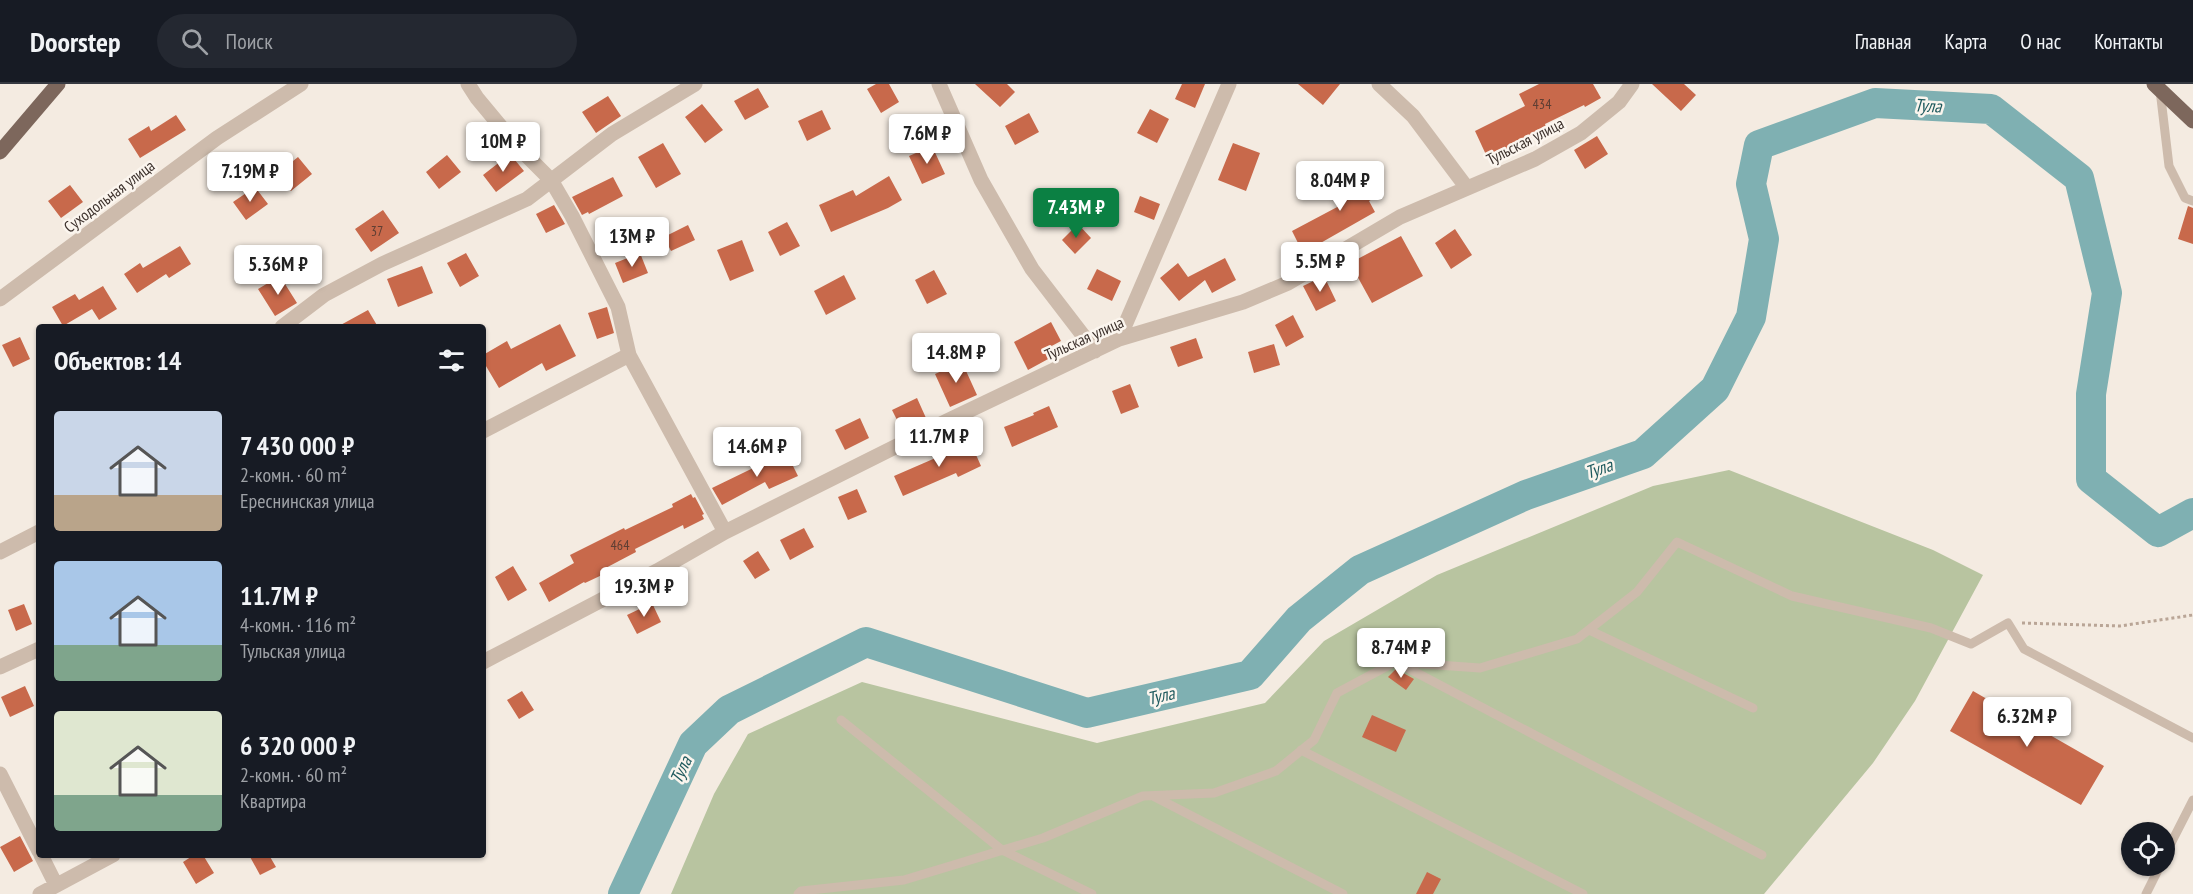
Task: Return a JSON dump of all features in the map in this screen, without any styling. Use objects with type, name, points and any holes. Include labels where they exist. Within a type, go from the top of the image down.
[{"type":"main road","points":[[0,152],[58,84]]},
{"type":"main road","points":[[2157,87],[2193,121]]},
{"type":"street","name":"Суходольная улица","points":[[0,299],[217,138],[301,84]]},
{"type":"street","points":[[468,84],[516,145],[550,180],[589,247],[618,307],[629,356],[725,532]]},
{"type":"street","points":[[286,324],[324,294],[382,264],[527,199],[612,134],[695,84]]},
{"type":"street","points":[[939,84],[981,180],[1032,269],[1095,351]]},
{"type":"street","points":[[1119,339],[1229,84]]},
{"type":"street","points":[[1378,84],[1413,116],[1467,188]]},
{"type":"street","name":"Тульская улица","points":[[486,660],[657,571],[725,532],[947,421],[1119,339],[1243,302],[1288,283],[1400,217],[1535,159],[1581,133],[1619,102],[1632,84]]},
{"type":"street","points":[[486,429],[629,356]]},
{"type":"street","points":[[0,552],[36,534]]},
{"type":"street","points":[[0,668],[36,650]]},
{"type":"street","points":[[0,774],[36,845]]},
{"type":"street","points":[[42,858],[56,885]]},
{"type":"street","points":[[40,894],[107,858]]},
{"type":"lane","points":[[2157,87],[2169,166],[2185,198],[2193,201]]},
{"type":"lane","points":[[798,894],[801,891],[904,880],[1043,838],[1143,796],[1214,793],[1276,771],[1314,740],[1337,693],[1395,662],[1480,668],[1577,639],[1637,592],[1677,542],[1792,596],[1931,628],[1971,644],[2008,623],[2024,650],[2193,738]]},
{"type":"lane","points":[[1589,630],[1753,708]]},
{"type":"lane","points":[[1395,662],[1762,855]]},
{"type":"lane","points":[[841,720],[1002,850],[1092,894]]},
{"type":"lane","points":[[1301,750],[1583,894]]},
{"type":"lane","points":[[1153,795],[1343,894]]},
{"type":"lane","points":[[2175,835],[2193,800]]},
{"type":"lane","points":[[2146,894],[2155,876]]},
{"type":"lane","points":[[823,889],[833,894]]},
{"type":"path","points":[[2008,623],[2120,626],[2193,615]]},
{"type":"green space","points":[[1729,470],[1933,550],[1983,575],[1915,701],[1873,763],[1764,894],[671,894],[714,794],[748,734],[862,682],[1097,743],[1265,703],[1324,641],[1437,575],[1653,486]]},
{"type":"building","points":[[876,84],[889,84],[899,102],[881,113],[867,89]]},
{"type":"building","points":[[975,84],[1007,84],[1015,92],[1000,107]]},
{"type":"building","points":[[1182,84],[1205,84],[1195,108],[1175,99]]},
{"type":"building","points":[[1298,84],[1340,84],[1323,105]]},
{"type":"building","points":[[1539,84],[1593,84],[1601,98],[1545,124],[1547,130],[1488,159],[1475,131],[1525,106],[1519,94]]},
{"type":"building","points":[[1652,84],[1684,84],[1696,95],[1681,111]]},
{"type":"building","points":[[758,88],[769,107],[745,120],[734,101]]},
{"type":"building","points":[[608,96],[621,116],[596,133],[582,112]]},
{"type":"building","points":[[702,104],[723,130],[705,143],[685,117]]},
{"type":"building","points":[[1150,109],[1169,119],[1157,143],[1137,133]]},
{"type":"building","points":[[822,110],[831,129],[807,141],[798,121]]},
{"type":"building","points":[[1029,113],[1039,132],[1015,145],[1005,126]]},
{"type":"building","points":[[176,115],[186,130],[140,158],[128,139],[149,126],[151,131]]},
{"type":"building","points":[[1597,136],[1608,154],[1585,169],[1574,150]]},
{"type":"building","points":[[663,143],[681,174],[656,188],[638,157]]},
{"type":"building","points":[[1233,143],[1260,153],[1246,191],[1218,180]]},
{"type":"building","points":[[932,146],[945,174],[922,184],[909,156]]},
{"type":"building","points":[[510,154],[524,171],[496,192],[483,175]]},
{"type":"building","points":[[447,155],[461,172],[439,189],[426,172]]},
{"type":"building","points":[[298,157],[312,174],[291,191],[277,174]]},
{"type":"building","points":[[1367,173],[1379,195],[1369,201],[1375,212],[1303,253],[1292,231],[1341,205],[1330,187],[1352,174],[1356,179]]},
{"type":"building","points":[[889,176],[902,200],[831,232],[819,205],[853,190],[856,196]]},
{"type":"building","points":[[613,177],[623,196],[589,214],[588,212],[582,215],[572,197]]},
{"type":"building","points":[[70,185],[83,202],[61,218],[48,201]]},
{"type":"building","points":[[255,187],[268,204],[246,220],[233,202]]},
{"type":"building","points":[[1140,196],[1160,204],[1154,220],[1134,212]]},
{"type":"building","points":[[554,205],[565,224],[546,233],[536,214]]},
{"type":"building","points":[[2188,206],[2193,208],[2193,244],[2178,239]]},
{"type":"building","points":[[383,210],[399,233],[371,252],[355,229]]},
{"type":"building","points":[[787,222],[800,246],[780,256],[768,232]]},
{"type":"building","points":[[1078,224],[1091,238],[1075,254],[1062,240]]},
{"type":"building","points":[[688,225],[695,240],[671,251],[664,237]]},
{"type":"building","points":[[1455,229],[1472,255],[1451,269],[1435,243]]},
{"type":"building","points":[[1401,236],[1423,276],[1372,303],[1350,263]]},
{"type":"building","points":[[742,240],[754,271],[730,281],[717,250]]},
{"type":"building","points":[[180,246],[191,264],[169,278],[166,274],[137,293],[124,274],[140,263],[143,268]]},
{"type":"building","points":[[466,253],[479,276],[460,287],[447,263]]},
{"type":"building","points":[[640,253],[648,273],[623,283],[615,263]]},
{"type":"building","points":[[1225,258],[1236,280],[1212,293],[1205,280],[1179,301],[1160,278],[1178,263],[1188,277]]},
{"type":"building","points":[[422,266],[433,293],[398,307],[387,279]]},
{"type":"building","points":[[1097,269],[1121,281],[1112,301],[1087,289]]},
{"type":"building","points":[[934,270],[947,294],[927,304],[915,280]]},
{"type":"building","points":[[844,275],[856,299],[826,315],[814,291]]},
{"type":"building","points":[[280,276],[297,303],[275,316],[258,289]]},
{"type":"building","points":[[1324,276],[1336,301],[1316,311],[1303,286]]},
{"type":"building","points":[[103,286],[117,309],[99,320],[92,309],[66,324],[62,324],[52,307],[75,294],[79,300]]},
{"type":"building","points":[[607,307],[614,333],[597,339],[588,313]]},
{"type":"building","points":[[368,310],[376,324],[342,324]]},
{"type":"building","points":[[1293,315],[1304,337],[1286,347],[1275,325]]},
{"type":"building","points":[[1051,322],[1061,341],[1046,349],[1050,358],[1028,370],[1014,342]]},
{"type":"building","points":[[560,324],[576,356],[546,371],[542,363],[499,388],[486,366],[486,353],[507,341],[511,349]]},
{"type":"building","points":[[20,337],[30,359],[13,367],[2,345]]},
{"type":"building","points":[[1196,338],[1203,358],[1178,367],[1170,347]]},
{"type":"building","points":[[1274,344],[1280,365],[1254,373],[1248,352]]},
{"type":"building","points":[[962,362],[977,395],[950,407],[935,374]]},
{"type":"building","points":[[1130,384],[1139,407],[1121,414],[1112,391]]},
{"type":"building","points":[[917,398],[926,418],[902,430],[892,410]]},
{"type":"building","points":[[1049,406],[1058,427],[1012,447],[1004,427],[1034,415],[1033,413]]},
{"type":"building","points":[[860,418],[869,438],[845,450],[835,430]]},
{"type":"building","points":[[969,439],[981,466],[958,477],[956,473],[903,496],[894,476],[947,453],[945,450]]},
{"type":"building","points":[[786,452],[798,476],[769,489],[765,482],[722,505],[712,488]]},
{"type":"building","points":[[857,489],[867,512],[848,520],[838,497]]},
{"type":"building","points":[[691,494],[704,514],[702,515],[704,519],[684,529],[683,525],[635,549],[636,552],[600,571],[602,575],[584,582],[549,602],[539,583],[574,563],[570,555],[673,507],[672,504]]},
{"type":"building","points":[[804,528],[814,547],[790,560],[780,540]]},
{"type":"building","points":[[758,551],[770,570],[755,579],[743,561]]},
{"type":"building","points":[[513,566],[527,590],[508,601],[495,577]]},
{"type":"building","points":[[652,603],[661,622],[637,634],[627,615]]},
{"type":"building","points":[[24,604],[32,624],[16,631],[8,610]]},
{"type":"building","points":[[1396,669],[1414,679],[1406,690],[1388,677]]},
{"type":"building","points":[[25,686],[34,706],[10,717],[1,697]]},
{"type":"building","points":[[522,691],[534,710],[519,719],[507,700]]},
{"type":"building","points":[[1973,691],[2104,766],[2081,805],[1950,731]]},
{"type":"building","points":[[1372,715],[1406,730],[1396,752],[1362,737]]},
{"type":"building","points":[[20,836],[33,861],[14,872],[0,847]]},
{"type":"building","points":[[189,858],[205,858],[214,873],[196,884],[183,862]]},
{"type":"building","points":[[251,858],[271,858],[276,867],[260,875]]},
{"type":"building","points":[[1427,872],[1441,879],[1433,894],[1416,894]]},
{"type":"waterway","name":"Тула","points":[[623,894],[693,744],[729,710],[866,642],[1087,713],[1250,675],[1299,619],[1360,570],[1526,495],[1643,454],[1715,389],[1751,317],[1764,239],[1751,184],[1759,145],[1875,103],[1991,109],[2079,178],[2107,293],[2091,394],[2091,479],[2158,532],[2193,513]]}]
